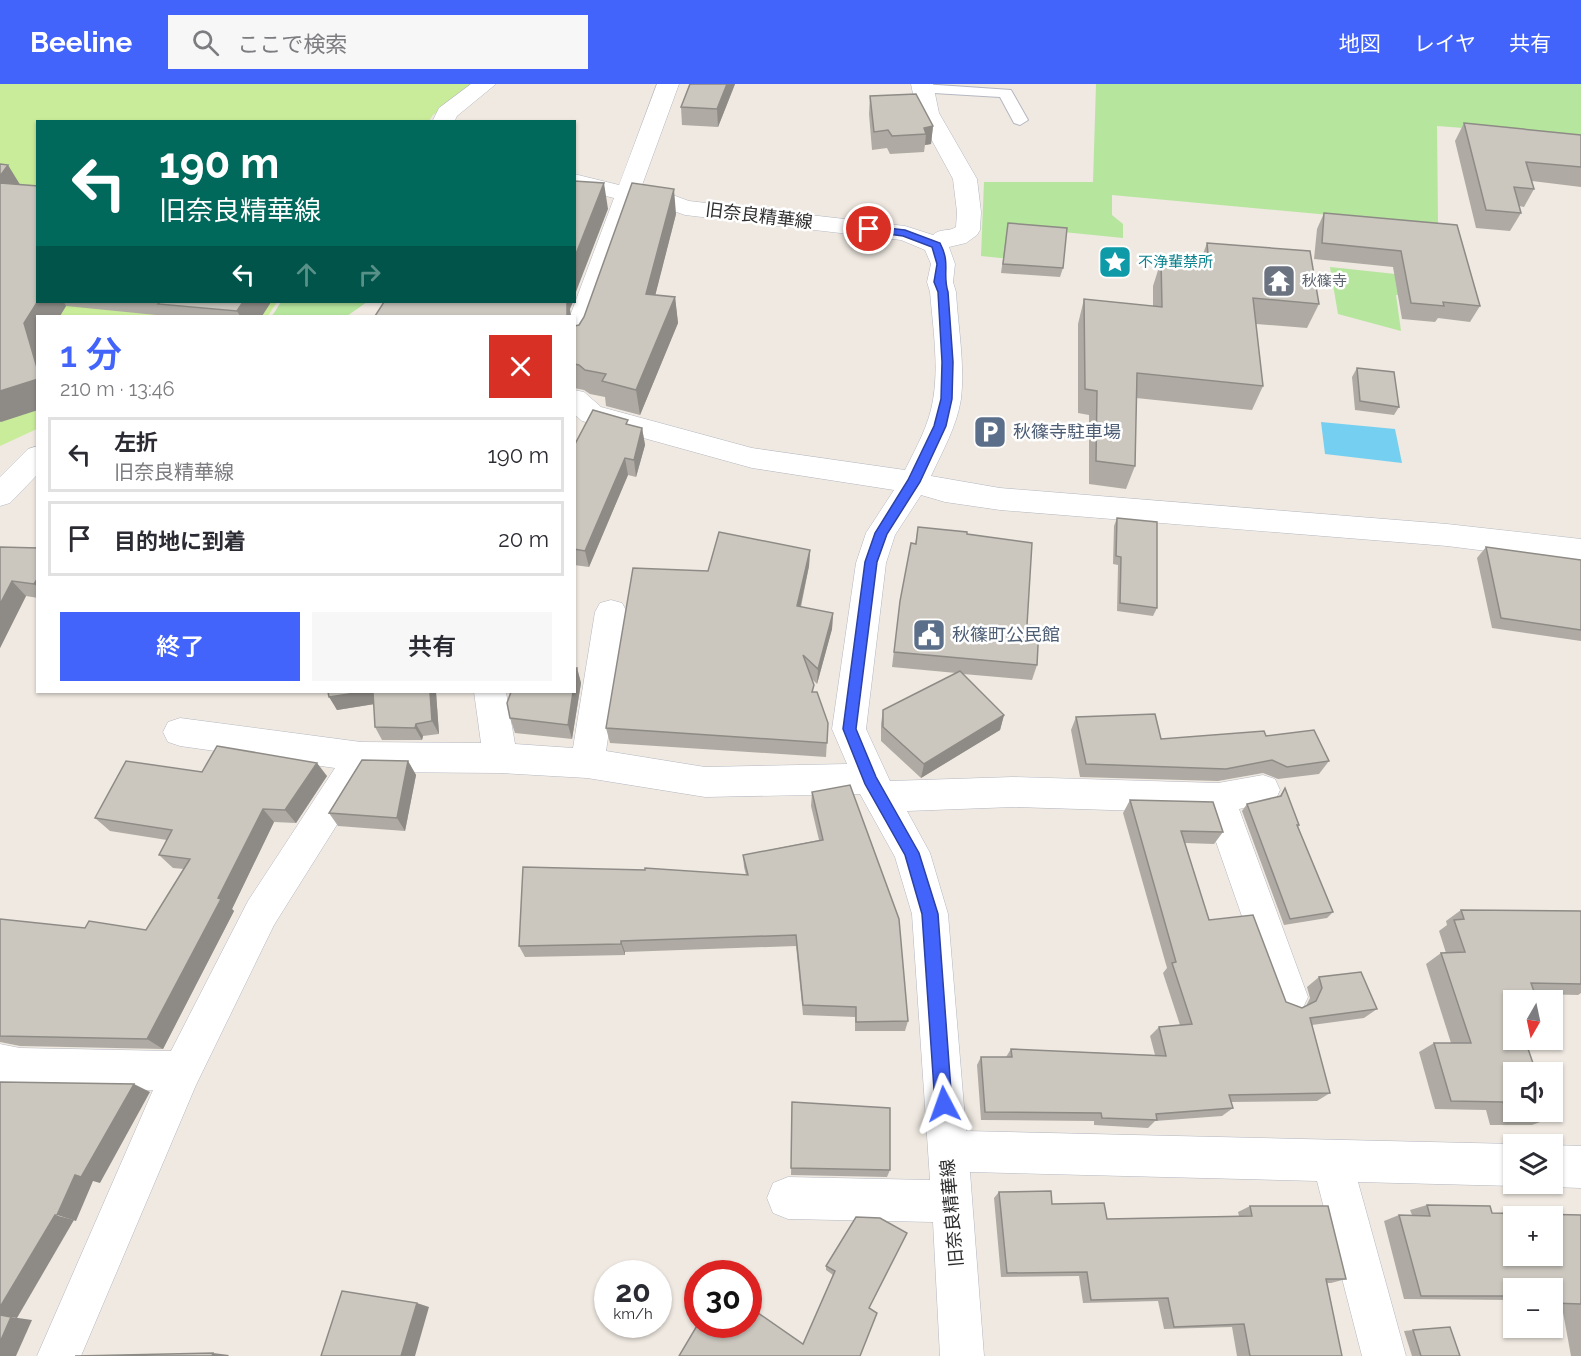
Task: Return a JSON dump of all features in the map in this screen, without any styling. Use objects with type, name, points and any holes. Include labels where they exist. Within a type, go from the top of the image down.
[{"type":"street","points":[[444,120],[447,113],[485,84]]},
{"type":"street","points":[[576,336],[668,84]]},
{"type":"street","points":[[922,87],[928,113],[965,179],[969,212],[968,230],[957,238],[946,236],[936,245]]},
{"type":"street","name":"旧奈良精華線","points":[[576,181],[627,194],[651,195],[685,208],[905,233],[936,245],[943,264],[940,282],[943,292],[948,362],[946,399],[940,426],[914,482],[881,533],[871,562],[849,729],[875,788],[912,853],[930,914],[947,1151],[953,1201],[962,1356]]},
{"type":"street","points":[[576,401],[592,414],[752,459],[914,482],[945,491],[1000,499],[1447,535],[1581,551]]},
{"type":"street","points":[[0,495],[36,458]]},
{"type":"street","points":[[586,764],[610,612]]},
{"type":"street","points":[[490,693],[500,758]]},
{"type":"street","points":[[180,732],[362,757],[500,758],[586,764],[705,782],[1218,798],[1263,790]]},
{"type":"street","points":[[59,1356],[182,1071],[261,913],[362,757]]},
{"type":"street","points":[[1218,798],[1289,997]]},
{"type":"street","points":[[0,1064],[20,1068],[182,1071]]},
{"type":"street","points":[[947,1151],[1503,1165]]},
{"type":"street","points":[[1332,1161],[1384,1356]]},
{"type":"street","points":[[1563,1166],[1581,1167]]},
{"type":"street","points":[[788,1198],[953,1201]]},
{"type":"lane","points":[[922,87],[1005,93],[1020,120]]},
{"type":"green space","points":[[0,84],[475,84],[472,89],[433,115],[430,120],[36,120],[36,303],[276,303],[269,315],[36,315],[36,429],[0,446]]},
{"type":"green space","points":[[1096,84],[1581,84],[1581,137],[1437,126],[1438,225],[1112,195],[1112,215],[1123,224],[1123,238],[1033,229],[1030,261],[981,256],[984,182],[1093,182]]},
{"type":"green space","points":[[1330,267],[1433,278],[1440,298],[1396,295],[1401,331],[1338,314]]},
{"type":"green space","points":[[280,303],[366,303],[348,315],[273,315]]},
{"type":"water","points":[[1321,422],[1395,429],[1402,463],[1325,454]]},
{"type":"building","points":[[690,84],[727,84],[717,109],[681,107]]},
{"type":"building","points":[[916,94],[933,126],[924,128],[926,134],[892,136],[888,130],[874,132],[870,96]]},
{"type":"building","points":[[1464,123],[1581,135],[1581,167],[1526,162],[1534,189],[1514,187],[1521,213],[1486,210]]},
{"type":"building","points":[[0,164],[8,165],[0,176]]},
{"type":"building","points":[[576,181],[604,183],[576,254]]},
{"type":"building","points":[[0,183],[36,186],[37,303],[24,323],[36,364],[36,380],[0,391]]},
{"type":"building","points":[[632,183],[674,189],[646,294],[675,297],[636,390],[602,381],[606,374],[585,370],[576,364],[576,326],[584,317]]},
{"type":"building","points":[[1324,213],[1457,225],[1480,306],[1443,302],[1444,306],[1411,303],[1401,251],[1322,243]]},
{"type":"building","points":[[1008,223],[1067,228],[1063,268],[1003,264]]},
{"type":"building","points":[[1207,243],[1310,251],[1319,304],[1253,298],[1263,386],[1137,373],[1135,466],[1096,461],[1097,391],[1085,389],[1084,299],[1162,307],[1161,261],[1209,266]]},
{"type":"building","points":[[159,303],[242,303],[237,311]]},
{"type":"building","points":[[383,303],[567,303],[567,315],[376,315]]},
{"type":"building","points":[[1357,368],[1394,372],[1399,407],[1360,401]]},
{"type":"building","points":[[593,410],[628,420],[626,424],[642,428],[634,460],[625,458],[585,551],[576,549],[576,442]]},
{"type":"building","points":[[1117,518],[1157,522],[1157,608],[1120,603],[1121,557],[1116,556]]},
{"type":"building","points":[[918,527],[967,532],[967,534],[1032,543],[1027,625],[1039,626],[1037,665],[894,652],[900,601],[911,543],[916,544]]},
{"type":"building","points":[[719,532],[810,550],[797,606],[833,613],[818,669],[803,655],[814,685],[812,692],[817,692],[828,723],[827,743],[606,728],[633,568],[708,571]]},
{"type":"building","points":[[0,547],[36,548],[36,581],[34,584],[12,581],[0,604]]},
{"type":"building","points":[[1486,547],[1581,560],[1581,630],[1501,618]]},
{"type":"building","points":[[960,671],[1004,715],[924,764],[883,727],[883,710]]},
{"type":"building","points":[[328,693],[355,693],[329,697]]},
{"type":"building","points":[[373,693],[430,693],[432,721],[416,724],[415,728],[375,727]]},
{"type":"building","points":[[511,693],[573,693],[568,725],[510,718],[507,703]]},
{"type":"building","points":[[1155,714],[1161,739],[1264,731],[1266,736],[1314,730],[1329,761],[1287,767],[1272,760],[1226,769],[1086,764],[1076,717]]},
{"type":"building","points":[[217,746],[317,763],[285,810],[263,809],[218,898],[221,899],[147,1039],[0,1036],[0,919],[85,928],[89,921],[146,930],[190,859],[159,855],[172,830],[95,818],[126,761],[202,772]]},
{"type":"building","points":[[362,760],[408,761],[397,818],[329,813]]},
{"type":"building","points":[[850,785],[899,919],[908,1021],[856,1022],[856,1007],[803,1005],[796,935],[621,941],[621,944],[519,946],[523,867],[645,870],[645,868],[748,875],[743,855],[823,840],[812,792]]},
{"type":"building","points":[[1285,788],[1299,825],[1297,825],[1333,912],[1290,919],[1247,804],[1281,796]]},
{"type":"building","points":[[1130,800],[1213,802],[1223,832],[1181,831],[1209,920],[1253,915],[1286,1002],[1302,1008],[1316,1001],[1322,988],[1319,977],[1361,972],[1377,1009],[1310,1018],[1330,1093],[1229,1095],[1233,1108],[1156,1114],[1157,1120],[1102,1118],[1101,1113],[985,1112],[981,1057],[1012,1057],[1011,1049],[1166,1056],[1159,1027],[1192,1024],[1172,963],[1176,962]]},
{"type":"building","points":[[1461,910],[1581,911],[1581,984],[1531,983],[1534,990],[1503,990],[1503,1050],[1528,1050],[1533,1062],[1503,1062],[1503,1102],[1451,1101],[1434,1043],[1471,1043],[1441,953],[1465,952],[1454,920],[1464,919]]},
{"type":"building","points":[[0,1082],[134,1084],[81,1177],[75,1175],[57,1215],[0,1307]]},
{"type":"building","points":[[792,1102],[890,1108],[890,1170],[791,1168]]},
{"type":"building","points":[[1051,1191],[1052,1204],[1104,1203],[1107,1219],[1252,1216],[1250,1206],[1328,1206],[1346,1279],[1326,1279],[1342,1356],[1250,1356],[1244,1324],[1174,1327],[1168,1298],[1091,1300],[1087,1272],[1007,1273],[999,1192]]},
{"type":"building","points":[[1427,1205],[1490,1206],[1492,1213],[1503,1213],[1503,1266],[1563,1266],[1563,1215],[1581,1215],[1581,1304],[1563,1303],[1563,1278],[1503,1278],[1503,1296],[1421,1296],[1399,1215],[1430,1216]]},
{"type":"building","points":[[856,1217],[880,1218],[907,1233],[869,1308],[877,1313],[860,1356],[679,1356],[690,1338],[762,1338],[762,1316],[803,1344],[835,1271],[826,1266]]},
{"type":"building","points":[[342,1291],[417,1303],[401,1356],[321,1356]]},
{"type":"building","points":[[0,1315],[11,1317],[0,1342]]},
{"type":"building","points":[[1450,1327],[1460,1356],[1421,1356],[1413,1330]]},
{"type":"building","points":[[213,1353],[212,1356],[75,1356]]},
{"type":"place","name":"不浄輩禁所","points":[[1115,262]]},
{"type":"place","name":"秋篠寺","points":[[1279,281]]},
{"type":"place","name":"秋篠寺駐車場","points":[[990,432]]},
{"type":"place","name":"秋篠町公民館","points":[[929,635]]},
{"type":"route","points":[[869,229],[905,233],[936,245],[943,264],[940,282],[943,292],[948,362],[946,399],[940,426],[914,482],[881,533],[871,562],[849,729],[870,779],[912,853],[930,914],[944,1104]]}]
